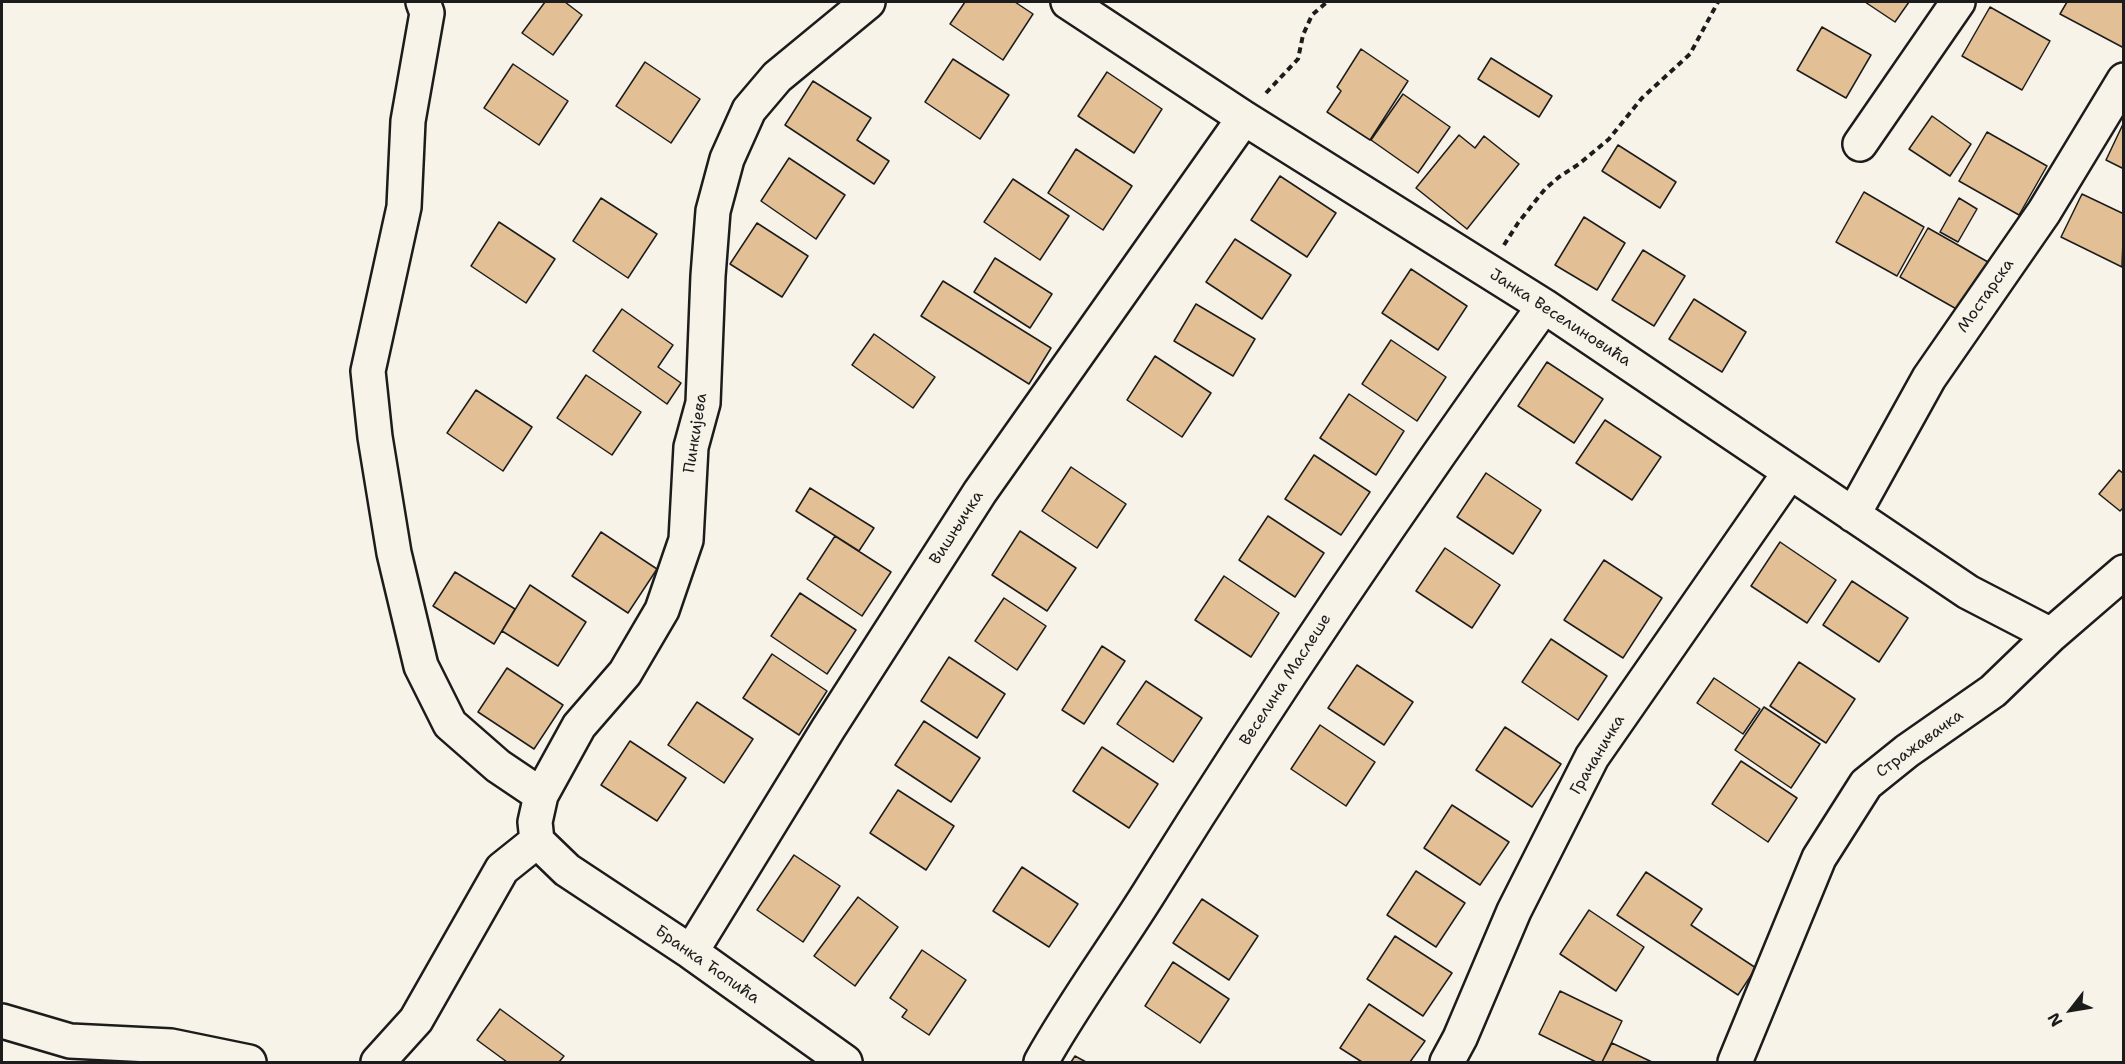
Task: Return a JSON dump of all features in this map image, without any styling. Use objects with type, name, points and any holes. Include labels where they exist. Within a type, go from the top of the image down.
[{"type":"street","points":[[423,2],[427,13],[408,121],[404,207],[368,371],[375,437],[394,553],[421,666],[450,724],[498,766],[541,795]]},
{"type":"street","name":"Пинкијева","points":[[537,841],[534,822],[541,795],[579,726],[625,673],[662,610],[686,540],[691,447],[703,403],[713,211],[727,159],[749,110],[777,77],[868,2]]},
{"type":"street","name":"Јанка Веселиновића","points":[[1068,2],[1244,118],[1544,306],[1968,592],[2051,635]]},
{"type":"street","points":[[1860,144],[1958,2]]},
{"type":"street","name":"Мостарска","points":[[1853,515],[1929,378],[2044,212],[2124,80]]},
{"type":"street","name":"Вишњичка","points":[[691,952],[828,729],[980,492],[1244,118]]},
{"type":"street","name":"Веселина Маслеше","points":[[1041,1062],[1064,1022],[1338,599],[1544,306]]},
{"type":"street","name":"Грачаничка","points":[[1447,1062],[1460,1038],[1514,911],[1592,757],[1790,472]]},
{"type":"street","name":"Стражавачка","points":[[1735,1062],[1819,858],[1866,784],[1907,751],[1994,691],[2051,635],[2124,572]]},
{"type":"street","points":[[378,1062],[416,1020],[502,869],[537,841]]},
{"type":"street","name":"Бранка Ћопића","points":[[537,841],[567,870],[691,952],[845,1062]]},
{"type":"street","points":[[2,1021],[70,1041],[171,1046],[249,1062]]},
{"type":"path","points":[[1244,118],[1298,59],[1303,35],[1312,15],[1327,2]]},
{"type":"path","points":[[1488,271],[1518,223],[1545,189],[1610,139],[1642,98],[1690,54],[1718,2]]},
{"type":"building","points":[[545,2],[565,2],[582,15],[553,55],[522,33]]},
{"type":"building","points":[[965,2],[1015,2],[1033,14],[1003,60],[950,24]]},
{"type":"building","points":[[1865,2],[1909,2],[1895,22]]},
{"type":"building","points":[[2067,2],[2124,3],[2124,48],[2060,14]]},
{"type":"building","points":[[1990,7],[2050,41],[2022,90],[1962,56]]},
{"type":"building","points":[[1822,27],[1871,55],[1846,98],[1797,70]]},
{"type":"building","points":[[1361,49],[1408,81],[1370,140],[1327,112],[1341,91],[1337,87]]},
{"type":"building","points":[[1491,58],[1552,96],[1539,117],[1478,79]]},
{"type":"building","points":[[953,59],[1009,95],[980,139],[925,102]]},
{"type":"building","points":[[645,62],[700,99],[671,143],[616,106]]},
{"type":"building","points":[[513,64],[568,101],[539,145],[484,108]]},
{"type":"building","points":[[1107,72],[1162,109],[1134,153],[1078,116]]},
{"type":"building","points":[[813,81],[871,118],[857,140],[889,161],[874,184],[785,125]]},
{"type":"building","points":[[1403,94],[1450,127],[1418,173],[1371,140]]},
{"type":"building","points":[[1932,116],[1971,144],[1950,176],[1909,149]]},
{"type":"building","points":[[2124,122],[2124,169],[2106,160]]},
{"type":"building","points":[[1987,132],[2047,166],[2019,215],[1959,181]]},
{"type":"building","points":[[1459,135],[1475,148],[1484,136],[1519,164],[1467,229],[1416,188]]},
{"type":"building","points":[[1618,145],[1676,182],[1660,208],[1602,171]]},
{"type":"building","points":[[1076,149],[1132,186],[1103,230],[1048,193]]},
{"type":"building","points":[[789,158],[845,195],[816,239],[761,201]]},
{"type":"building","points":[[1280,176],[1336,213],[1307,257],[1251,220]]},
{"type":"building","points":[[1013,179],[1069,216],[1040,260],[984,222]]},
{"type":"building","points":[[1864,192],[1924,227],[1897,276],[1836,242]]},
{"type":"building","points":[[2082,194],[2124,214],[2122,267],[2061,237]]},
{"type":"building","points":[[601,198],[657,234],[628,278],[573,241]]},
{"type":"building","points":[[1959,198],[1977,209],[1958,242],[1940,232]]},
{"type":"building","points":[[1584,217],[1625,243],[1597,290],[1555,265]]},
{"type":"building","points":[[499,222],[555,259],[526,303],[471,266]]},
{"type":"building","points":[[757,223],[808,256],[782,297],[730,264]]},
{"type":"building","points":[[1928,228],[1988,262],[1960,311],[1900,277]]},
{"type":"building","points":[[1235,239],[1291,275],[1262,319],[1206,282]]},
{"type":"building","points":[[1643,250],[1685,276],[1654,326],[1612,300]]},
{"type":"building","points":[[995,258],[1052,294],[1030,328],[974,292]]},
{"type":"building","points":[[1411,269],[1467,306],[1438,350],[1382,313]]},
{"type":"building","points":[[943,281],[1051,348],[1029,384],[921,316]]},
{"type":"building","points":[[1694,299],[1746,332],[1722,372],[1669,339]]},
{"type":"building","points":[[1196,304],[1255,339],[1233,376],[1174,341]]},
{"type":"building","points":[[622,309],[673,345],[658,367],[681,383],[667,404],[593,351]]},
{"type":"building","points":[[874,334],[935,377],[913,408],[852,365]]},
{"type":"building","points":[[1391,340],[1446,377],[1417,421],[1362,384]]},
{"type":"building","points":[[1155,356],[1211,393],[1182,437],[1127,400]]},
{"type":"building","points":[[1547,362],[1603,399],[1574,443],[1518,406]]},
{"type":"building","points":[[586,375],[641,412],[612,455],[557,418]]},
{"type":"building","points":[[476,390],[532,427],[503,471],[447,433]]},
{"type":"building","points":[[1349,394],[1404,431],[1376,475],[1320,438]]},
{"type":"building","points":[[1605,420],[1661,457],[1632,500],[1576,463]]},
{"type":"building","points":[[1314,455],[1370,492],[1341,535],[1285,499]]},
{"type":"building","points":[[1071,467],[1126,504],[1097,548],[1042,511]]},
{"type":"building","points":[[2119,470],[2124,474],[2124,507],[2120,511],[2099,494]]},
{"type":"building","points":[[1486,473],[1541,510],[1513,554],[1457,517]]},
{"type":"building","points":[[810,488],[874,528],[859,551],[796,511]]},
{"type":"building","points":[[1268,516],[1324,553],[1295,597],[1239,560]]},
{"type":"building","points":[[1020,531],[1076,568],[1047,611],[992,575]]},
{"type":"building","points":[[601,532],[657,569],[628,613],[572,576]]},
{"type":"building","points":[[835,536],[891,572],[862,616],[807,579]]},
{"type":"building","points":[[1780,542],[1836,580],[1807,623],[1751,586]]},
{"type":"building","points":[[1445,548],[1500,585],[1472,628],[1416,591]]},
{"type":"building","points":[[1604,560],[1662,598],[1623,658],[1564,620]]},
{"type":"building","points":[[455,572],[515,609],[494,644],[433,606]]},
{"type":"building","points":[[1224,576],[1279,613],[1251,657],[1195,620]]},
{"type":"building","points":[[1852,581],[1908,618],[1879,662],[1823,625]]},
{"type":"building","points":[[530,585],[586,622],[558,666],[502,631]]},
{"type":"building","points":[[800,593],[856,630],[827,674],[771,636]]},
{"type":"building","points":[[1004,598],[1046,626],[1017,670],[975,641]]},
{"type":"building","points":[[1551,639],[1607,676],[1578,720],[1522,682]]},
{"type":"building","points":[[1102,646],[1125,661],[1084,724],[1062,710]]},
{"type":"building","points":[[772,654],[827,691],[799,735],[743,698]]},
{"type":"building","points":[[949,657],[1005,694],[977,738],[921,701]]},
{"type":"building","points":[[1799,662],[1855,699],[1826,743],[1770,706]]},
{"type":"building","points":[[1357,665],[1413,702],[1384,745],[1328,708]]},
{"type":"building","points":[[507,668],[563,705],[534,749],[478,712]]},
{"type":"building","points":[[1714,678],[1760,709],[1743,734],[1697,703]]},
{"type":"building","points":[[1146,681],[1202,718],[1173,762],[1117,724]]},
{"type":"building","points":[[697,702],[753,739],[724,783],[668,745]]},
{"type":"building","points":[[1764,707],[1820,744],[1791,788],[1735,750]]},
{"type":"building","points":[[924,721],[980,758],[951,802],[895,765]]},
{"type":"building","points":[[1320,725],[1375,762],[1346,806],[1291,769]]},
{"type":"building","points":[[1505,727],[1561,764],[1532,807],[1476,770]]},
{"type":"building","points":[[630,741],[686,778],[657,821],[601,785]]},
{"type":"building","points":[[1102,747],[1158,784],[1129,828],[1073,791]]},
{"type":"building","points":[[1741,761],[1797,798],[1768,842],[1712,804]]},
{"type":"building","points":[[898,790],[954,826],[926,870],[870,833]]},
{"type":"building","points":[[1452,805],[1509,842],[1480,885],[1424,848]]},
{"type":"building","points":[[794,855],[840,886],[803,942],[757,910]]},
{"type":"building","points":[[1022,867],[1078,904],[1049,947],[993,911]]},
{"type":"building","points":[[1416,871],[1465,903],[1436,947],[1387,915]]},
{"type":"building","points":[[1646,872],[1702,909],[1691,925],[1756,968],[1738,995],[1617,915]]},
{"type":"building","points":[[858,897],[898,927],[855,986],[814,956]]},
{"type":"building","points":[[1202,899],[1258,936],[1229,980],[1173,943]]},
{"type":"building","points":[[1589,910],[1644,947],[1616,991],[1560,954]]},
{"type":"building","points":[[1395,936],[1452,973],[1423,1016],[1367,979]]},
{"type":"building","points":[[922,950],[966,980],[929,1035],[902,1017],[907,1010],[890,998]]},
{"type":"building","points":[[1173,962],[1229,999],[1200,1043],[1145,1006]]},
{"type":"building","points":[[1560,991],[1622,1021],[1602,1062],[1596,1062],[1539,1034]]},
{"type":"building","points":[[1369,1004],[1425,1041],[1410,1062],[1362,1062],[1340,1048]]},
{"type":"building","points":[[500,1009],[564,1056],[559,1062],[507,1062],[477,1040]]},
{"type":"building","points":[[1612,1043],[1652,1062],[1602,1062]]},
{"type":"building","points":[[1075,1056],[1086,1062],[1071,1062]]}]
